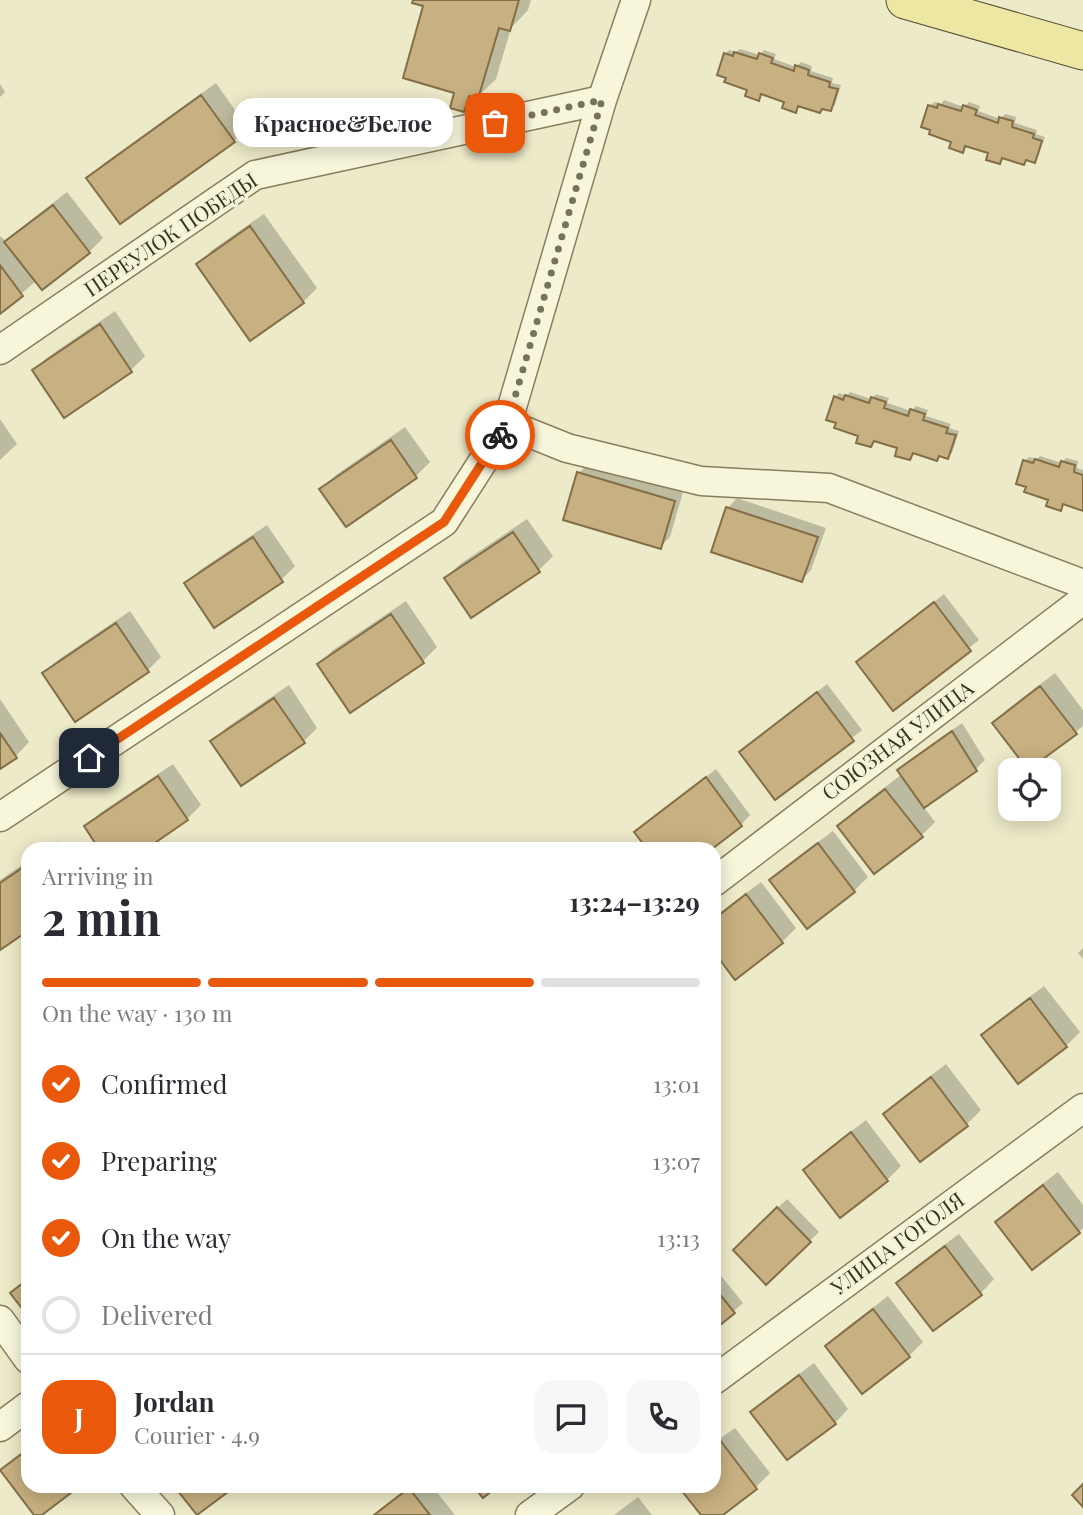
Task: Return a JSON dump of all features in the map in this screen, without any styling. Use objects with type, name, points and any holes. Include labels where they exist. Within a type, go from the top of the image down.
[{"type":"main road","points":[[905,0],[1083,51]]},
{"type":"street","points":[[0,817],[444,522],[507,424],[602,100],[636,0]]},
{"type":"street","name":"ПЕРЕУЛОК ПОБЕДЫ","points":[[0,350],[255,175],[602,100]]},
{"type":"street","points":[[507,424],[567,448],[701,481],[829,488],[1083,583]]},
{"type":"street","name":"СОЮЗНАЯ УЛИЦА","points":[[721,877],[1083,600]]},
{"type":"street","name":"УЛИЦА ГОГОЛЯ","points":[[721,1375],[1083,1108]]},
{"type":"street","points":[[0,1320],[21,1349]]},
{"type":"street","points":[[0,1427],[21,1411]]},
{"type":"street","points":[[140,1493],[160,1515]]},
{"type":"street","points":[[530,1515],[560,1493]]},
{"type":"building","points":[[413,0],[519,0],[510,31],[499,28],[478,99],[469,96],[464,112],[450,108],[454,93],[403,78],[423,6],[412,3]]},
{"type":"building","points":[[734,52],[757,59],[759,53],[773,58],[771,63],[794,71],[795,65],[809,70],[808,75],[830,82],[829,87],[838,89],[831,111],[822,109],[820,113],[798,106],[796,113],[782,108],[784,102],[761,94],[759,101],[745,96],[747,90],[724,82],[726,78],[717,75],[724,53],[733,56]]},
{"type":"building","points":[[201,95],[235,142],[120,224],[86,178]]},
{"type":"building","points":[[938,104],[961,111],[963,105],[977,110],[975,115],[998,123],[999,117],[1013,121],[1012,127],[1034,134],[1033,138],[1042,141],[1035,163],[1026,160],[1024,165],[1002,158],[1000,164],[986,160],[988,153],[965,146],[963,153],[949,148],[951,142],[929,134],[930,130],[921,127],[928,105],[937,108]]},
{"type":"building","points":[[53,205],[90,253],[42,290],[4,242]]},
{"type":"building","points":[[250,226],[304,303],[250,341],[196,264]]},
{"type":"building","points":[[0,265],[23,296],[0,314]]},
{"type":"building","points":[[100,324],[132,372],[64,418],[32,370]]},
{"type":"building","points":[[845,395],[869,403],[871,397],[886,402],[884,408],[908,416],[910,409],[925,414],[923,420],[948,428],[946,433],[956,435],[948,459],[939,456],[937,461],[913,453],[910,460],[895,456],[897,448],[874,441],[871,447],[856,443],[858,436],[834,428],[836,423],[826,420],[834,396],[843,400]]},
{"type":"building","points":[[391,440],[417,478],[346,527],[319,489]]},
{"type":"building","points":[[1035,459],[1059,467],[1061,461],[1075,465],[1074,472],[1083,475],[1083,511],[1063,504],[1061,511],[1046,506],[1048,500],[1024,492],[1026,487],[1016,484],[1023,460],[1033,463]]},
{"type":"building","points":[[577,472],[675,501],[661,549],[563,520]]},
{"type":"building","points":[[726,507],[818,537],[802,582],[711,552]]},
{"type":"building","points":[[513,532],[540,572],[471,618],[444,578]]},
{"type":"building","points":[[253,537],[283,582],[214,628],[184,583]]},
{"type":"building","points":[[934,602],[971,651],[893,711],[856,662]]},
{"type":"building","points":[[391,614],[424,663],[350,713],[317,664]]},
{"type":"building","points":[[116,623],[149,672],[75,722],[42,673]]},
{"type":"building","points":[[1040,686],[1077,734],[1044,758],[1019,758],[992,723]]},
{"type":"building","points":[[817,692],[854,741],[775,800],[739,752]]},
{"type":"building","points":[[274,698],[305,743],[241,786],[210,741]]},
{"type":"building","points":[[952,731],[977,771],[924,808],[897,770]]},
{"type":"building","points":[[0,733],[17,758],[0,769]]},
{"type":"building","points":[[158,776],[188,820],[156,842],[94,842],[84,826]]},
{"type":"building","points":[[706,777],[742,826],[721,842],[642,842],[634,832]]},
{"type":"building","points":[[885,789],[923,837],[874,874],[837,826]]},
{"type":"building","points":[[818,843],[855,892],[807,929],[769,880]]},
{"type":"building","points":[[21,869],[21,936],[0,950],[0,883]]},
{"type":"building","points":[[746,894],[783,943],[735,980],[721,961],[721,914]]},
{"type":"building","points":[[1030,998],[1067,1047],[1018,1084],[981,1035]]},
{"type":"building","points":[[931,1077],[968,1126],[920,1162],[883,1114]]},
{"type":"building","points":[[851,1132],[888,1181],[840,1218],[803,1170]]},
{"type":"building","points":[[1043,1185],[1080,1233],[1032,1270],[995,1222]]},
{"type":"building","points":[[777,1207],[811,1242],[766,1285],[733,1250]]},
{"type":"building","points":[[945,1246],[982,1295],[933,1331],[896,1283]]},
{"type":"building","points":[[21,1284],[21,1307],[10,1293]]},
{"type":"building","points":[[721,1296],[735,1313],[721,1324]]},
{"type":"building","points":[[873,1309],[910,1357],[862,1394],[825,1346]]},
{"type":"building","points":[[799,1375],[836,1424],[787,1460],[750,1412]]},
{"type":"building","points":[[721,1441],[757,1489],[723,1515],[701,1515],[684,1493],[721,1493]]},
{"type":"building","points":[[21,1454],[21,1493],[71,1493],[42,1515],[34,1515],[0,1470]]},
{"type":"building","points":[[1083,1484],[1083,1507],[1072,1495]]},
{"type":"building","points":[[180,1493],[227,1493],[197,1515]]},
{"type":"building","points":[[403,1493],[413,1493],[430,1515],[374,1515]]},
{"type":"way so far","points":[[495,123],[602,100],[507,424],[500,435]]},
{"type":"place","name":"Красное&Белое","points":[[495,123]]},
{"type":"route","points":[[89,758],[444,522],[500,435]]}]
